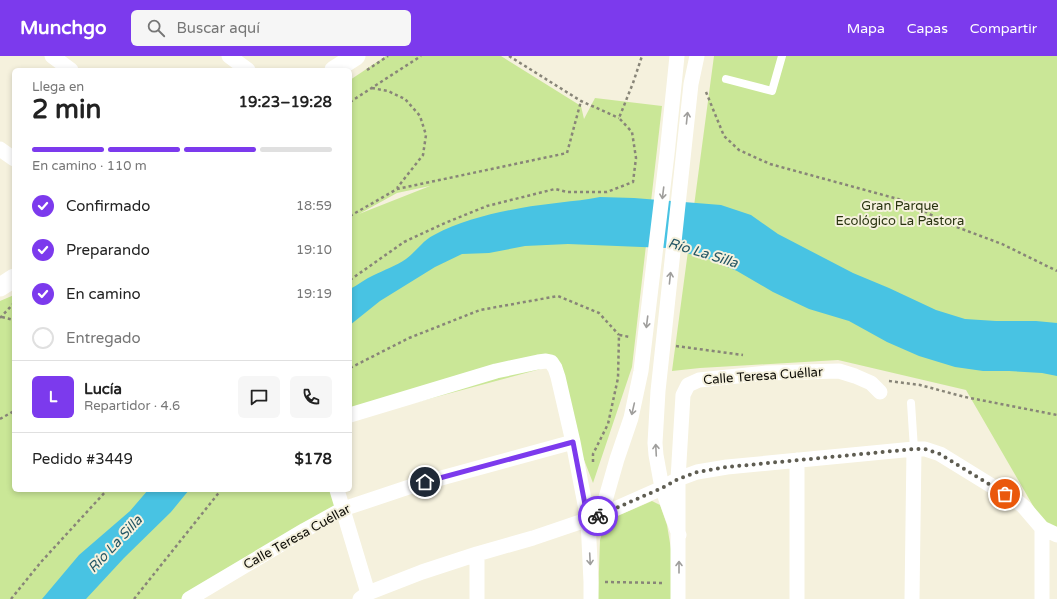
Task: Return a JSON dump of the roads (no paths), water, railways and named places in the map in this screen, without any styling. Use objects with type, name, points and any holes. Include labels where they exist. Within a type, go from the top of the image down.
[{"type":"street","points":[[52,56],[68,68]]},
{"type":"street","points":[[229,56],[245,68]]},
{"type":"street","points":[[594,518],[631,418],[641,371],[677,56]]},
{"type":"street","points":[[679,534],[662,488],[655,443],[660,372],[683,157],[691,84],[697,56]]},
{"type":"street","points":[[342,68],[359,64]]},
{"type":"street","points":[[0,149],[12,158]]},
{"type":"street","points":[[352,414],[496,371],[538,362],[551,362],[556,368],[573,442],[594,518],[591,599]]},
{"type":"street","name":"Calle Teresa Cuéllar","points":[[678,599],[678,479],[683,395],[688,385],[699,380],[766,374],[839,371],[882,386]]},
{"type":"street","name":"Calle Teresa Cuéllar","points":[[189,599],[343,509],[412,486],[573,442]]},
{"type":"street","points":[[912,599],[914,449]]},
{"type":"street","points":[[338,492],[364,596],[422,572],[594,518],[662,488],[678,479],[697,472],[727,467],[914,449],[925,449],[940,454],[1024,506],[1042,528],[1057,534]]},
{"type":"street","points":[[797,460],[797,599]]},
{"type":"street","points":[[1042,528],[1042,599]]},
{"type":"street","points":[[477,554],[477,599]]},
{"type":"lane","points":[[726,79],[772,91],[782,56]]},
{"type":"lane","points":[[911,403],[914,449]]},
{"type":"water","name":"Río La Silla","points":[[600,197],[634,198],[721,205],[751,215],[778,234],[853,273],[936,310],[965,319],[1057,323],[1057,376],[1042,373],[983,371],[955,367],[919,356],[887,342],[849,321],[809,309],[773,292],[737,271],[706,258],[666,248],[568,244],[525,246],[489,253],[462,254],[435,267],[380,301],[352,323],[352,288],[410,256],[426,240],[434,235],[476,218],[499,212],[531,206]]},
{"type":"water","name":"Río La Silla","points":[[146,492],[187,492],[171,512],[124,558],[86,599],[42,599],[79,555],[130,511]]},
{"type":"park label","name":"Gran Parque Ecológico La Pastora","points":[[900,214]]}]
